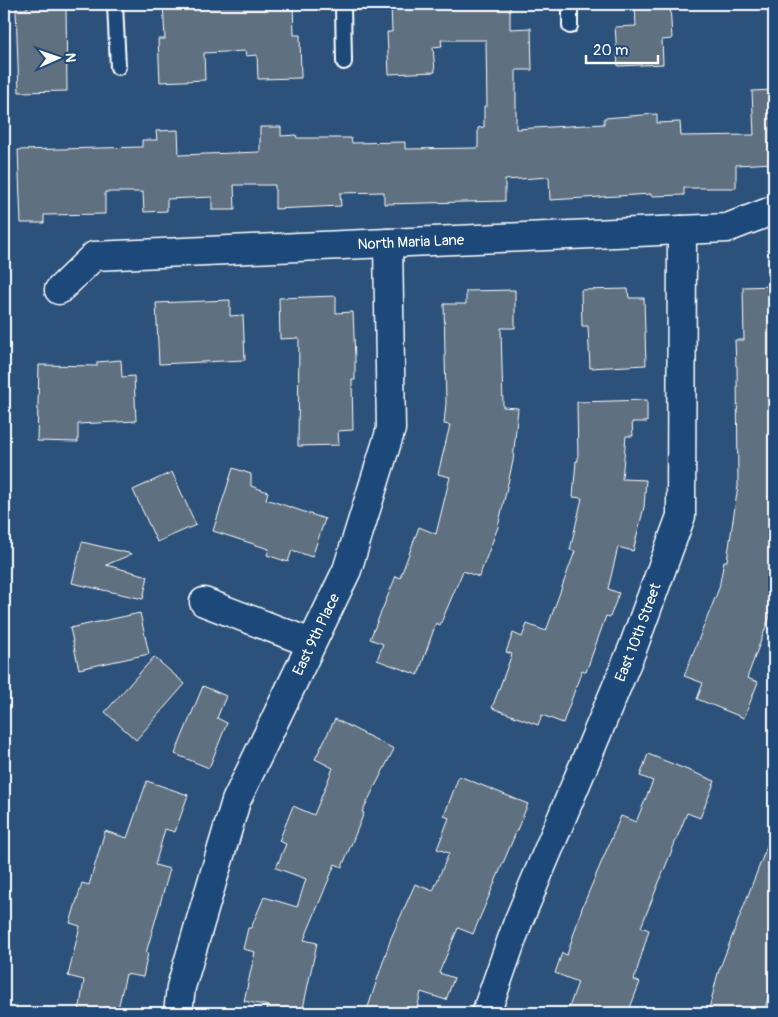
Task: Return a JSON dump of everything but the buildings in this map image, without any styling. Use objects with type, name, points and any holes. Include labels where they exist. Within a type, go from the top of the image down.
[{"type":"street","name":"North Maria Lane","points":[[58,290],[94,256],[727,228],[774,210]]},
{"type":"street","name":"East 10th Street","points":[[486,1013],[518,922],[632,650],[682,516],[682,230]]},
{"type":"street","name":"East 9th Place","points":[[178,1013],[181,988],[236,801],[346,570],[391,429],[388,243]]},
{"type":"street","points":[[204,602],[311,643]]},
{"type":"lane","points":[[115,4],[118,67]]},
{"type":"lane","points":[[343,4],[344,62]]},
{"type":"lane","points":[[570,4],[570,26]]}]
